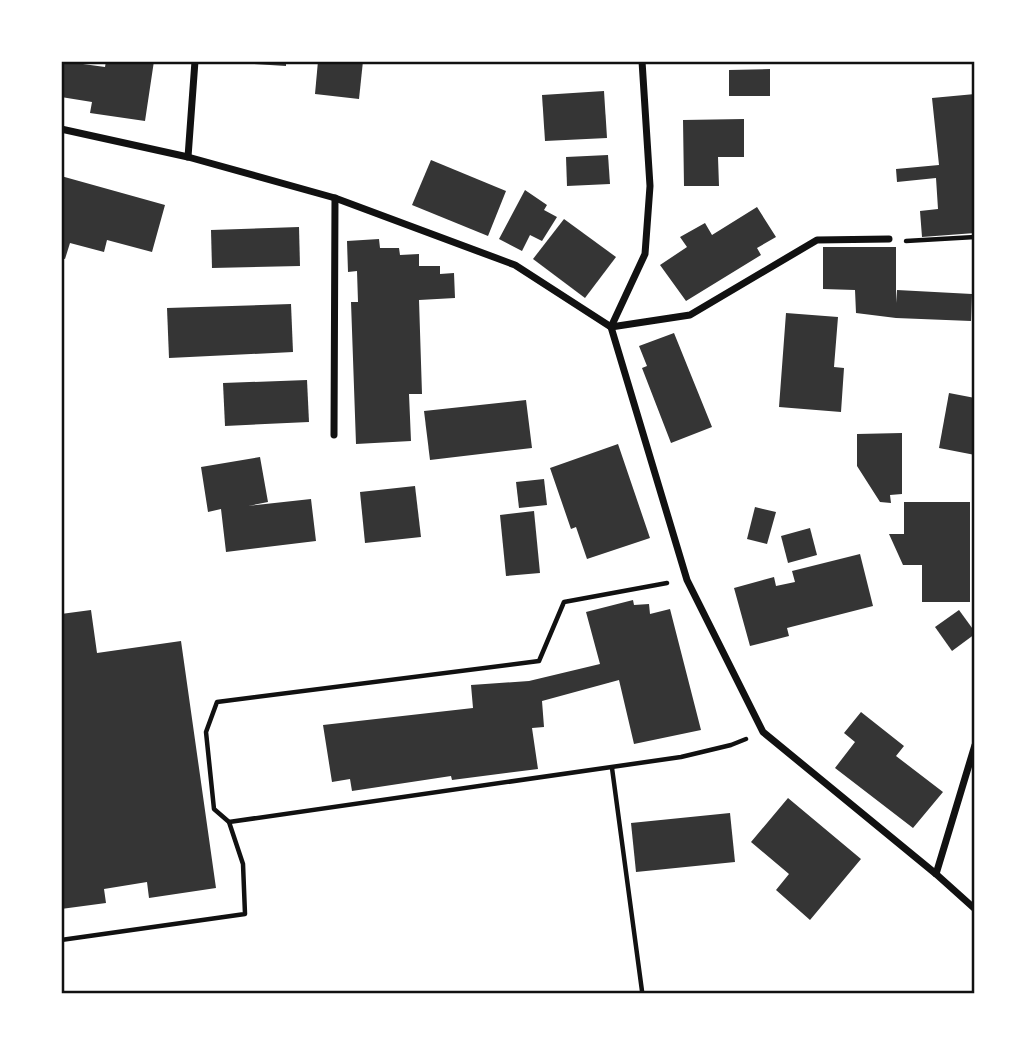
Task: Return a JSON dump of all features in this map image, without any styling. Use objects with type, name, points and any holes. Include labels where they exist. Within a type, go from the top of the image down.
[{"type":"street","points":[[188,157],[195,61]]},
{"type":"street","points":[[611,327],[645,254],[650,186],[642,61]]},
{"type":"street","points":[[61,129],[188,157],[335,198],[515,265],[611,327],[687,580],[763,732],[975,909]]},
{"type":"street","points":[[334,435],[335,198]]},
{"type":"street","points":[[611,327],[690,315],[817,240],[888,239]]},
{"type":"street","points":[[936,874],[975,745]]},
{"type":"path","points":[[888,239],[908,241],[975,237]]},
{"type":"path","points":[[61,940],[245,914],[243,864],[229,822],[214,809],[206,733],[217,702],[539,661],[564,602],[687,580]]},
{"type":"path","points":[[229,822],[681,757],[731,745],[763,732]]},
{"type":"path","points":[[612,768],[642,991]]},
{"type":"building","points":[[61,61],[105,67],[106,61],[154,61],[145,121],[90,113],[92,102],[61,97]]},
{"type":"building","points":[[286,61],[286,66],[239,63]]},
{"type":"building","points":[[318,61],[363,61],[359,99],[315,94]]},
{"type":"building","points":[[770,69],[770,96],[729,96],[729,70]]},
{"type":"building","points":[[604,91],[607,138],[545,141],[542,95]]},
{"type":"building","points":[[975,94],[975,233],[922,237],[920,211],[938,209],[936,178],[897,182],[896,169],[939,165],[932,98]]},
{"type":"building","points":[[744,119],[744,157],[718,157],[719,186],[684,186],[683,120]]},
{"type":"building","points":[[608,155],[610,184],[567,186],[566,157]]},
{"type":"building","points":[[431,160],[506,191],[488,236],[412,205]]},
{"type":"building","points":[[61,176],[165,205],[152,252],[107,240],[104,252],[70,243],[65,259],[61,258]]},
{"type":"building","points":[[525,190],[547,205],[544,210],[557,217],[542,241],[530,235],[522,251],[499,239]]},
{"type":"building","points":[[757,207],[776,237],[757,248],[761,255],[686,301],[660,265],[687,247],[680,237],[705,223],[712,235]]},
{"type":"building","points":[[564,219],[616,257],[585,298],[533,259]]},
{"type":"building","points":[[299,227],[300,266],[212,268],[211,230]]},
{"type":"building","points":[[379,239],[380,248],[399,248],[400,255],[419,254],[419,266],[440,266],[440,274],[454,273],[455,298],[419,300],[422,394],[409,394],[411,441],[356,444],[351,302],[358,302],[357,271],[348,272],[347,241]]},
{"type":"building","points":[[823,247],[896,247],[896,303],[897,290],[972,294],[971,321],[896,318],[856,313],[855,290],[823,289]]},
{"type":"building","points":[[291,304],[293,352],[169,358],[167,308]]},
{"type":"building","points":[[786,313],[838,317],[834,367],[844,368],[841,412],[779,407]]},
{"type":"building","points":[[674,333],[712,427],[671,443],[642,368],[647,366],[639,346]]},
{"type":"building","points":[[307,380],[309,422],[225,426],[223,383]]},
{"type":"building","points":[[949,393],[975,398],[975,455],[939,448]]},
{"type":"building","points":[[526,400],[532,448],[430,460],[424,411]]},
{"type":"building","points":[[902,433],[902,494],[890,495],[891,503],[880,502],[857,466],[857,434]]},
{"type":"building","points":[[618,444],[650,538],[587,559],[576,527],[571,529],[550,468]]},
{"type":"building","points":[[260,457],[268,502],[248,506],[311,499],[316,541],[226,552],[221,509],[208,512],[201,467]]},
{"type":"building","points":[[544,479],[547,505],[519,508],[516,482]]},
{"type":"building","points":[[415,486],[421,537],[365,543],[360,492]]},
{"type":"building","points":[[904,502],[970,502],[970,602],[922,602],[922,565],[903,565],[889,534],[904,534]]},
{"type":"building","points":[[755,507],[776,512],[767,544],[747,539]]},
{"type":"building","points":[[534,511],[540,573],[506,576],[500,515]]},
{"type":"building","points":[[810,528],[817,555],[788,563],[781,536]]},
{"type":"building","points":[[860,554],[873,606],[787,628],[789,636],[750,646],[734,588],[774,577],[776,586],[795,582],[792,571]]},
{"type":"building","points":[[633,600],[634,605],[649,604],[650,614],[670,609],[701,730],[634,744],[619,680],[542,701],[544,727],[532,728],[538,769],[452,780],[451,776],[352,791],[350,779],[332,782],[323,725],[473,708],[471,685],[529,681],[600,664],[586,612]]},
{"type":"building","points":[[91,610],[97,653],[181,641],[216,888],[149,898],[147,882],[104,889],[106,903],[61,909],[61,614]]},
{"type":"building","points":[[959,610],[975,634],[952,651],[935,627]]},
{"type":"building","points":[[861,712],[904,746],[896,756],[943,792],[913,828],[835,768],[855,742],[844,733]]},
{"type":"building","points":[[788,798],[861,859],[810,920],[776,890],[789,874],[751,842]]},
{"type":"building","points":[[730,813],[735,862],[636,872],[631,823]]}]
